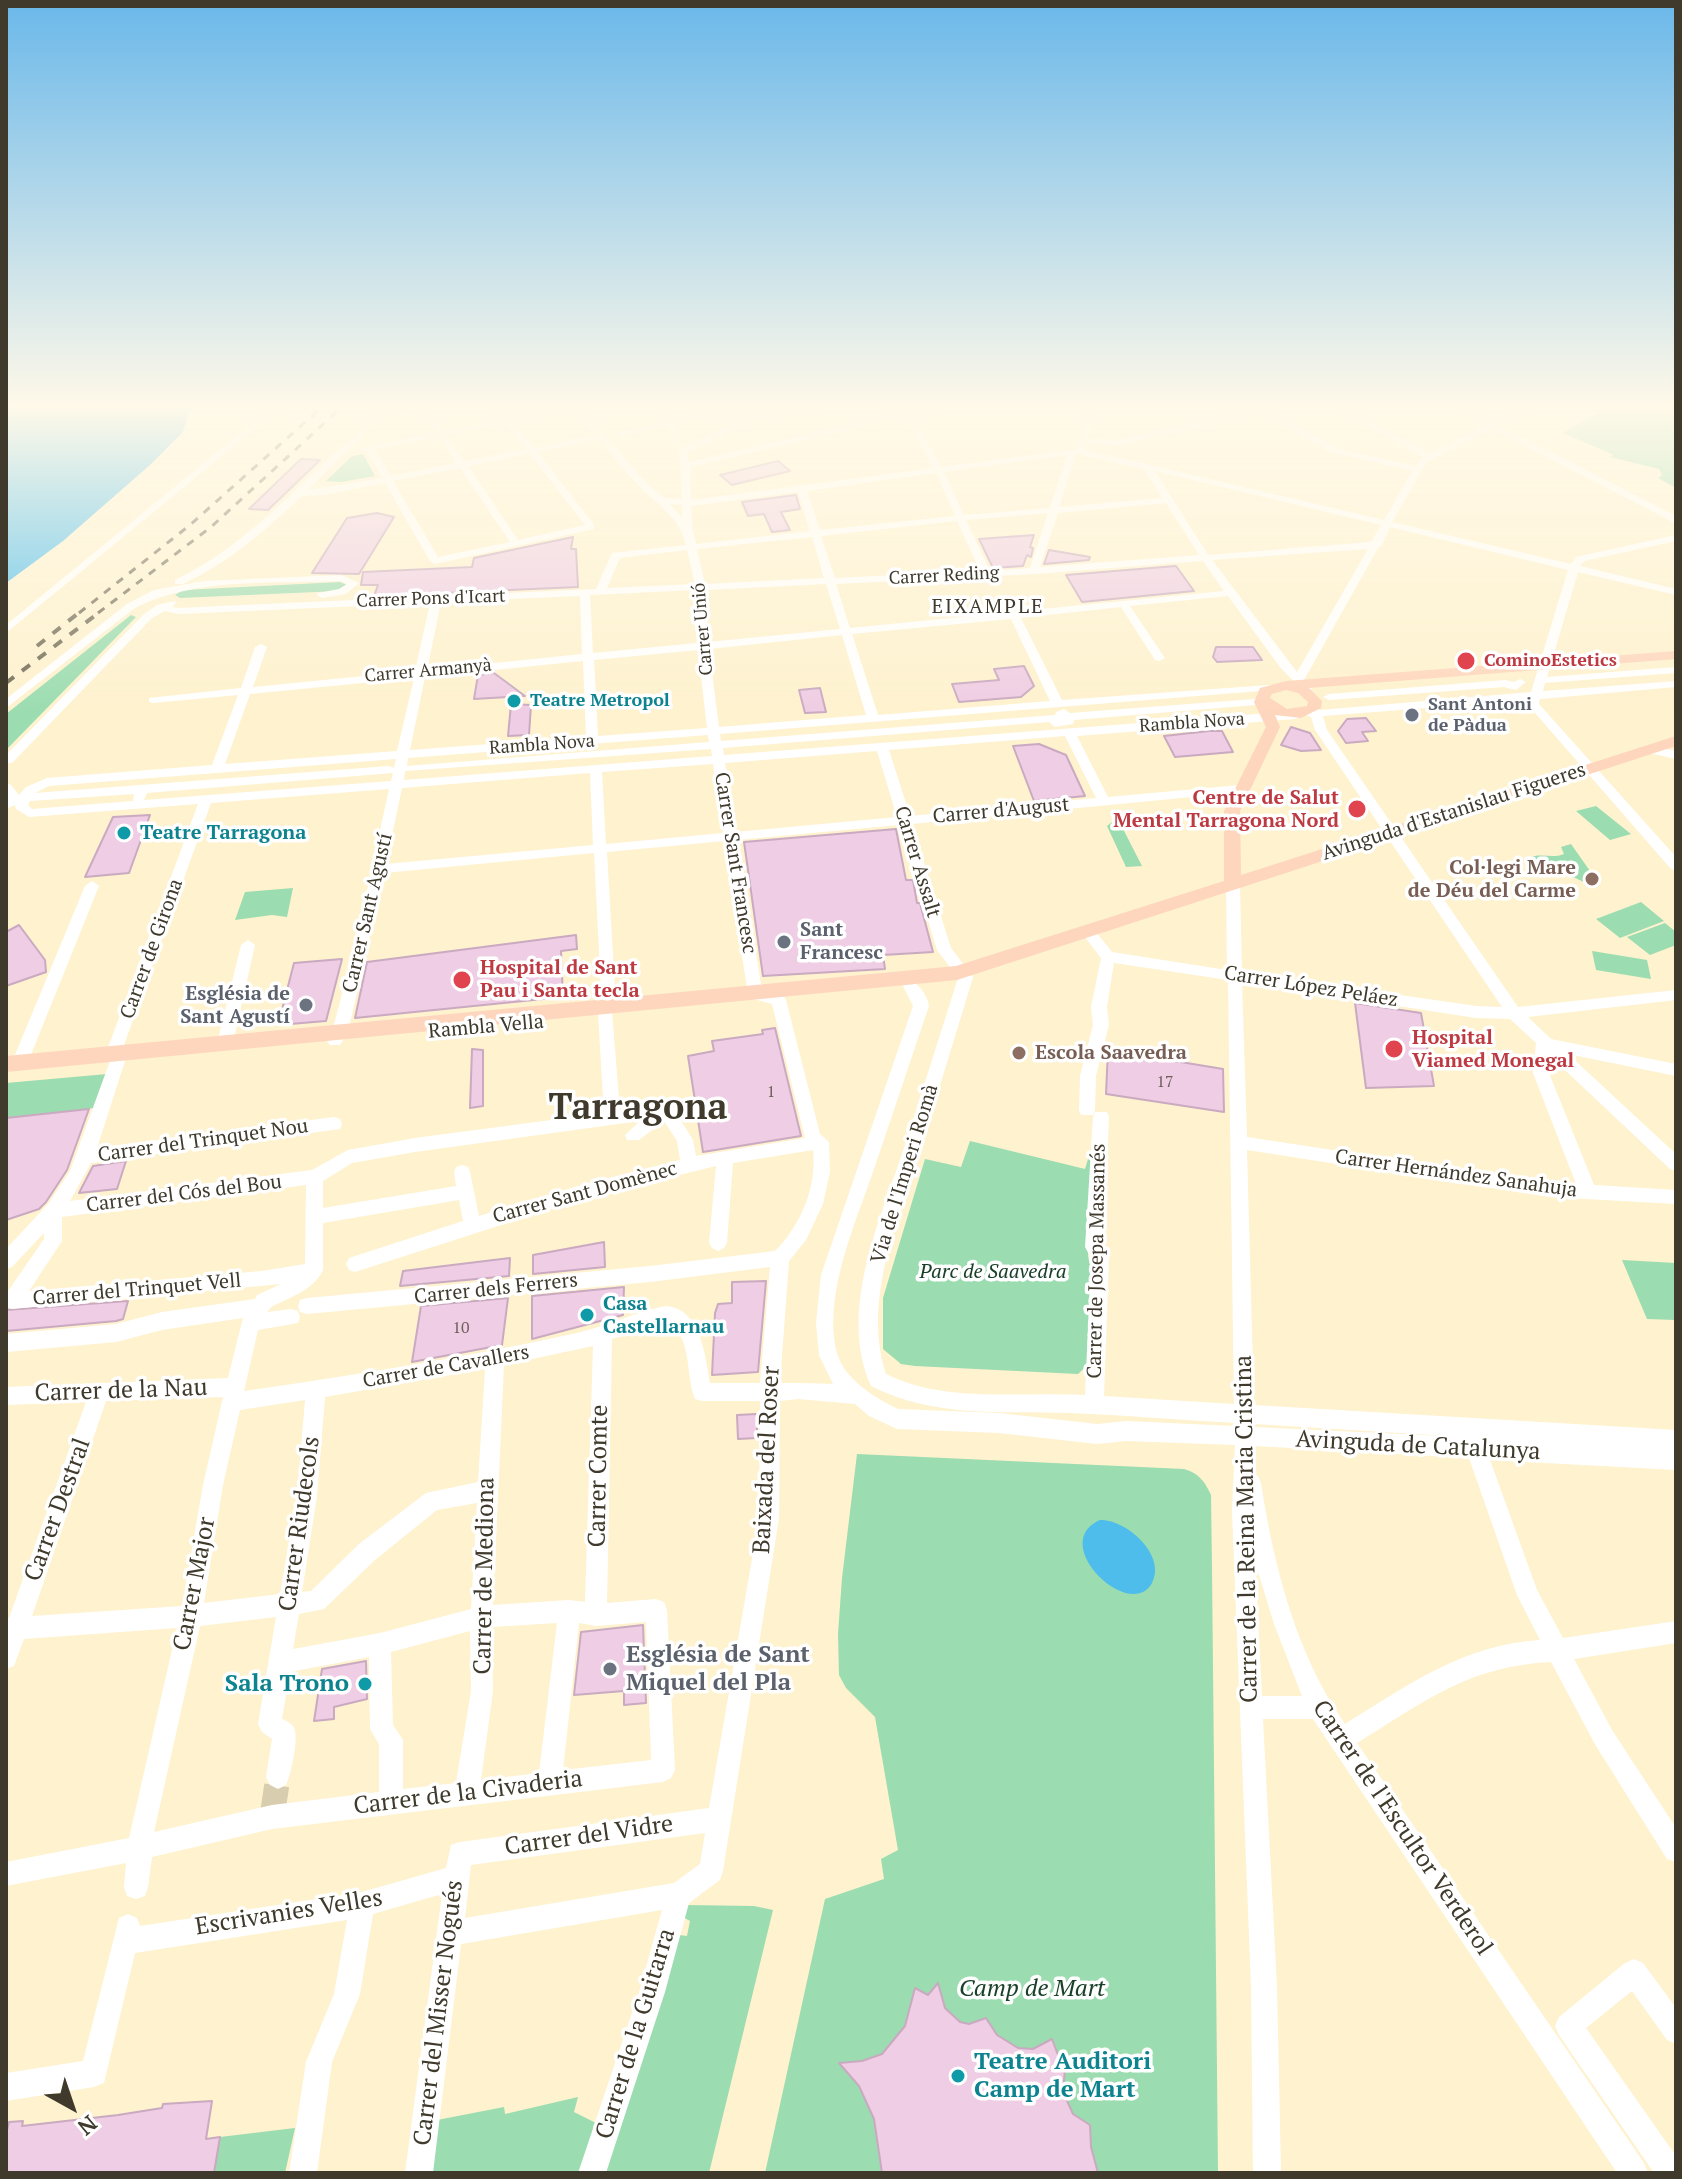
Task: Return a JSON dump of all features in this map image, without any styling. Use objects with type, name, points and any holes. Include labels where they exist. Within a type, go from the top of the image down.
[{"type":"main road","name":"Rambla Nova","points":[[1304,699],[1339,681],[1548,675],[1676,655]]},
{"type":"main road","points":[[1262,696],[1272,708],[1304,699]]},
{"type":"main road","points":[[1262,696],[1304,699]]},
{"type":"main road","points":[[1233,884],[1232,811],[1240,789],[1273,727],[1261,702],[1262,696]]},
{"type":"main road","name":"Avinguda d'Estanislau Figueres","points":[[965,974],[1676,741]]},
{"type":"main road","name":"Avinguda d'Estanislau Figueres","points":[[933,977],[965,974],[1091,936],[1210,897],[1233,884]]},
{"type":"main road","points":[[755,994],[781,988],[965,974]]},
{"type":"main road","name":"Rambla Vella","points":[[607,1011],[916,993],[965,974]]},
{"type":"main road","name":"Rambla Vella","points":[[11,1066],[607,1011],[933,977]]},
{"type":"main road","name":"Rambla Vella","points":[[115,1057],[225,1043],[337,1037]]},
{"type":"street","points":[[6,630],[152,509]]},
{"type":"street","points":[[6,705],[131,606],[151,595],[203,576],[283,509]]},
{"type":"street","points":[[405,509],[435,561],[591,527],[576,509]]},
{"type":"street","points":[[491,509],[516,544]]},
{"type":"street","name":"Carrer Unió","points":[[668,509],[687,528],[701,587],[703,645],[716,745]]},
{"type":"street","name":"Carrer Unió","points":[[687,528],[690,509]]},
{"type":"street","points":[[808,509],[873,719]]},
{"type":"street","points":[[957,509],[986,574]]},
{"type":"street","points":[[600,592],[616,555],[1067,509]]},
{"type":"street","points":[[1175,509],[1204,556],[1284,665],[1321,730],[1514,1013],[1676,1164]]},
{"type":"street","points":[[1329,509],[1676,592]]},
{"type":"street","points":[[1304,699],[1396,509]]},
{"type":"street","points":[[1654,509],[1676,520]]},
{"type":"street","points":[[1034,571],[1052,510]]},
{"type":"street","points":[[1676,538],[1580,559],[1574,568],[1548,675],[1533,704],[1676,866]]},
{"type":"street","name":"Carrer Reding","points":[[701,587],[986,574],[1377,545]]},
{"type":"street","points":[[8,760],[148,616],[167,605],[337,594],[354,583],[341,578],[242,583],[203,576]]},
{"type":"street","name":"Carrer Pons d'Icart","points":[[167,605],[178,611],[701,587]]},
{"type":"street","name":"Carrer Armanyà","points":[[153,700],[1231,593]]},
{"type":"street","points":[[585,595],[592,741]]},
{"type":"street","name":"Carrer Sant Agustí","points":[[337,1037],[379,869],[436,599]]},
{"type":"street","points":[[1124,604],[1159,658]]},
{"type":"street","points":[[1018,614],[1058,705]]},
{"type":"street","points":[[217,770],[261,647]]},
{"type":"street","name":"Rambla Nova","points":[[1548,675],[1676,670]]},
{"type":"street","points":[[1548,675],[1563,690]]},
{"type":"street","points":[[1329,697],[1329,686],[1339,681]]},
{"type":"street","points":[[1329,697],[1505,683],[1516,687],[1526,681]]},
{"type":"street","name":"Rambla Nova","points":[[23,798],[38,786],[52,782],[592,741],[882,746],[1270,717],[1304,699],[1353,710],[1676,684]]},
{"type":"street","name":"Rambla Nova","points":[[410,769],[716,745],[1036,713],[1058,705],[1076,703],[1262,696]]},
{"type":"street","name":"Rambla Nova","points":[[39,812],[596,768],[873,719],[1036,713],[1060,718],[1262,696]]},
{"type":"street","points":[[1329,697],[1353,710]]},
{"type":"street","points":[[1076,703],[1089,730]]},
{"type":"street","points":[[1036,713],[1044,734]]},
{"type":"street","points":[[1069,732],[1104,802]]},
{"type":"street","name":"Carrer Sant Francesc","points":[[716,745],[755,994]]},
{"type":"street","name":"Carrer Assalt","points":[[882,746],[944,950],[965,974]]},
{"type":"street","points":[[1649,749],[1676,755]]},
{"type":"street","points":[[596,768],[612,1119]]},
{"type":"street","points":[[52,782],[46,796],[39,812],[23,810],[23,798],[46,796],[389,770]]},
{"type":"street","points":[[6,787],[15,799],[6,805]]},
{"type":"street","points":[[136,805],[142,789]]},
{"type":"street","name":"Carrer d'August","points":[[379,869],[1240,789]]},
{"type":"street","name":"Carrer de Girona","points":[[53,1211],[70,1188],[84,1157],[115,1057],[206,799]]},
{"type":"street","name":"Carrer de la Reina Maria Cristina","points":[[1233,884],[1245,1434],[1242,1510],[1264,1986],[1267,2173]]},
{"type":"street","points":[[11,1066],[92,886]]},
{"type":"street","points":[[1091,936],[1108,957]]},
{"type":"street","points":[[225,1043],[248,945]]},
{"type":"street","name":"Carrer López Peláez","points":[[1108,957],[1476,1012],[1514,1013],[1676,995]]},
{"type":"street","name":"Carrer de Josepa Massanés","points":[[1094,1406],[1100,1257],[1094,1247],[1094,1114],[1088,1076],[1101,1025],[1099,1007],[1108,957]]},
{"type":"street","name":"Via de l'Imperi Romà","points":[[878,1380],[866,1331],[869,1298],[878,1257],[965,974]]},
{"type":"street","name":"Via de l'Imperi Romà","points":[[876,1409],[842,1382],[828,1355],[825,1323],[830,1275],[916,993]]},
{"type":"street","points":[[755,994],[779,1000],[813,1138],[821,1142],[825,1159],[812,1210],[788,1252],[780,1258]]},
{"type":"street","points":[[1544,1043],[1676,1070]]},
{"type":"street","points":[[1544,1043],[1541,1073],[1588,1192]]},
{"type":"street","points":[[255,1315],[272,1296],[307,1280],[314,1270],[315,1177],[348,1157],[414,1154],[666,1111]]},
{"type":"street","points":[[633,1135],[666,1111]]},
{"type":"street","points":[[666,1111],[685,1140],[689,1165]]},
{"type":"street","name":"Carrer del Trinquet Nou","points":[[84,1157],[328,1125]]},
{"type":"street","name":"Carrer Sant Domènec","points":[[355,1264],[652,1171],[821,1142]]},
{"type":"street","name":"Carrer Hernández Sanahuja","points":[[1238,1142],[1550,1190],[1676,1197]]},
{"type":"street","points":[[718,1243],[725,1159]]},
{"type":"street","points":[[462,1172],[472,1225]]},
{"type":"street","name":"Carrer del Cós del Bou","points":[[53,1211],[315,1177]]},
{"type":"street","points":[[315,1217],[466,1192]]},
{"type":"street","points":[[6,1261],[53,1211]]},
{"type":"street","name":"Carrer del Trinquet Vell","points":[[53,1211],[53,1241],[12,1301],[262,1279],[314,1270]]},
{"type":"street","name":"Carrer dels Ferrers","points":[[100,1330],[162,1321],[299,1312],[780,1258]]},
{"type":"street","name":"Baixada del Roser","points":[[679,1895],[711,1871],[769,1518],[770,1372],[780,1258]]},
{"type":"street","name":"Carrer de Cavallers","points":[[233,1395],[316,1390],[495,1359],[603,1336],[658,1314],[671,1314],[687,1326],[702,1392],[769,1403]]},
{"type":"street","name":"Carrer Major","points":[[136,1887],[129,1849],[191,1616],[233,1395],[255,1315]]},
{"type":"street","points":[[6,1337],[100,1330]]},
{"type":"street","points":[[6,1343],[100,1330]]},
{"type":"street","name":"Carrer Comte","points":[[596,1615],[603,1336]]},
{"type":"street","name":"Carrer de Mediona","points":[[467,1792],[482,1691],[481,1617],[495,1359]]},
{"type":"street","name":"Avinguda de Catalunya","points":[[878,1380],[894,1391],[934,1399],[1094,1406],[1245,1434]]},
{"type":"street","name":"Carrer Riudecols","points":[[278,1777],[285,1734],[270,1724],[307,1496],[316,1390]]},
{"type":"street","points":[[769,1403],[798,1392],[857,1395]]},
{"type":"street","name":"Carrer de la Nau","points":[[6,1396],[99,1393],[233,1395]]},
{"type":"street","name":"Carrer Destral","points":[[6,1658],[10,1628],[99,1393]]},
{"type":"street","name":"Avinguda de Catalunya","points":[[876,1409],[897,1419],[999,1423],[1097,1434],[1126,1431],[1676,1440]]},
{"type":"street","name":"Carrer de l'Escultor Verderol","points":[[1245,1434],[1258,1540],[1273,1597],[1319,1707],[1634,2173]]},
{"type":"street","points":[[1472,1439],[1524,1584],[1604,1738],[1676,1850]]},
{"type":"street","name":"Avinguda de Catalunya","points":[[1472,1439],[1676,1460]]},
{"type":"street","points":[[10,1628],[191,1616],[316,1601],[367,1552],[433,1500],[487,1491]]},
{"type":"street","name":"Carrer de la Civaderia","points":[[6,1874],[129,1849],[273,1813],[391,1803],[663,1770],[656,1610],[596,1615]]},
{"type":"street","points":[[550,1784],[569,1611]]},
{"type":"street","points":[[278,1660],[323,1657],[481,1617],[569,1611],[596,1615]]},
{"type":"street","points":[[1341,1740],[1442,1677],[1520,1652],[1558,1650],[1676,1632]]},
{"type":"street","points":[[380,1644],[382,1729],[391,1740],[391,1803]]},
{"type":"street","points":[[1251,1708],[1319,1707]]},
{"type":"street","name":"Carrer del Vidre","points":[[458,1865],[719,1819]]},
{"type":"street","name":"Escrivanies Velles","points":[[6,2087],[94,2073],[127,1935],[168,1933],[362,1905],[458,1865]]},
{"type":"street","name":"Carrer del Misser Nogués","points":[[419,2173],[458,1865]]},
{"type":"street","points":[[448,1933],[679,1895]]},
{"type":"street","name":"Carrer de la Guitarra","points":[[592,2173],[652,1992],[679,1895]]},
{"type":"street","points":[[303,2173],[319,2062],[347,1994],[362,1905]]},
{"type":"street","points":[[1671,2173],[1568,2026],[1634,1972],[1676,2031]]},
{"type":"green space","points":[[340,582],[347,585],[340,591],[180,598],[175,595],[183,590]]},
{"type":"green space","points":[[131,615],[136,617],[6,750],[6,714]]},
{"type":"green space","points":[[1596,806],[1631,834],[1610,840],[1576,811]]},
{"type":"green space","points":[[1112,822],[1121,825],[1142,866],[1126,867],[1107,826]]},
{"type":"green space","points":[[1571,844],[1597,881],[1588,884],[1531,857],[1564,854],[1561,847]]},
{"type":"green space","points":[[293,888],[287,917],[272,915],[235,920],[245,892]]},
{"type":"green space","points":[[1641,902],[1664,921],[1620,938],[1596,919]]},
{"type":"green space","points":[[1665,923],[1676,932],[1676,945],[1650,955],[1627,937]]},
{"type":"green space","points":[[1592,951],[1647,960],[1651,979],[1596,970]]},
{"type":"green space","points":[[107,1074],[95,1108],[6,1118],[6,1083]]},
{"type":"green space","name":"Parc de Saavedra","points":[[970,1141],[1085,1169],[1091,1149],[1094,1149],[1088,1256],[1093,1276],[1090,1363],[1078,1374],[915,1366],[901,1364],[883,1349],[883,1298],[925,1159],[961,1167]]},
{"type":"green space","points":[[1622,1260],[1676,1263],[1676,1320],[1647,1319]]},
{"type":"green space","name":"Camp de Mart","points":[[857,1454],[1184,1469],[1198,1476],[1209,1490],[1218,2173],[765,2173],[825,1899],[884,1879],[881,1859],[898,1850],[875,1717],[846,1688],[839,1675],[842,1578]]},
{"type":"green space","points":[[685,1905],[754,1906],[773,1910],[709,2173],[604,2173],[679,1935],[687,1936],[690,1921],[683,1917]]},
{"type":"green space","points":[[578,2097],[574,2112],[596,2123],[580,2173],[425,2173],[432,2121],[504,2107],[505,2114]]},
{"type":"green space","points":[[295,2128],[285,2173],[214,2173],[220,2137]]},
{"type":"water","points":[[6,509],[100,509],[63,541],[6,583]]},
{"type":"water","points":[[1100,1520],[1121,1525],[1149,1550],[1155,1572],[1152,1583],[1141,1593],[1127,1593],[1112,1587],[1087,1561],[1083,1545],[1086,1531]]},
{"type":"building","points":[[745,509],[800,509],[781,512],[790,530],[772,532],[764,514],[748,516]]},
{"type":"building","points":[[377,513],[394,517],[359,574],[312,573],[347,518]]},
{"type":"building","points":[[1034,535],[1031,557],[1027,555],[1023,566],[993,568],[979,539]]},
{"type":"building","points":[[573,537],[571,549],[576,549],[578,587],[374,596],[378,585],[361,585],[363,572],[472,567],[474,558]]},
{"type":"building","points":[[1049,550],[1090,557],[1089,560],[1044,564]]},
{"type":"building","points":[[1176,566],[1194,591],[1082,602],[1066,575]]},
{"type":"building","points":[[1216,647],[1253,647],[1262,660],[1217,662],[1213,657]]},
{"type":"building","points":[[1024,666],[1034,686],[1021,697],[959,702],[952,684],[999,680],[994,669]]},
{"type":"building","points":[[494,673],[525,696],[474,699],[478,675]]},
{"type":"building","points":[[820,688],[826,712],[805,713],[799,690]]},
{"type":"building","points":[[511,704],[531,705],[529,735],[508,736]]},
{"type":"building","points":[[1366,718],[1376,731],[1362,732],[1368,741],[1346,743],[1338,731],[1347,719]]},
{"type":"building","points":[[1291,727],[1310,733],[1321,750],[1301,751],[1281,745]]},
{"type":"building","points":[[1222,731],[1233,752],[1175,757],[1164,736]]},
{"type":"building","points":[[1039,744],[1066,755],[1085,796],[1034,801],[1013,746]]},
{"type":"building","name":"Teatre Tarragona","points":[[150,815],[129,873],[85,877],[113,817]]},
{"type":"building","points":[[896,829],[906,880],[913,880],[933,952],[883,955],[885,969],[763,976],[744,842]]},
{"type":"building","points":[[19,925],[45,960],[46,972],[6,986],[6,932]]},
{"type":"building","name":"Hospital de Sant Pau i Santa tecla","points":[[576,935],[577,949],[561,951],[563,997],[355,1018],[367,962]]},
{"type":"building","name":"Església de Sant Agustí","points":[[342,959],[326,1021],[278,1025],[294,963]]},
{"type":"building","name":"Hospital Viamed Monegal","points":[[1355,1003],[1421,1013],[1434,1086],[1366,1088]]},
{"type":"building","points":[[775,1028],[801,1136],[703,1152],[688,1056],[714,1051],[712,1041],[763,1034],[762,1030]]},
{"type":"building","points":[[472,1049],[483,1050],[483,1106],[470,1108]]},
{"type":"building","points":[[1108,1050],[1223,1069],[1224,1112],[1106,1094]]},
{"type":"building","points":[[89,1109],[67,1170],[46,1202],[39,1209],[6,1220],[6,1118]]},
{"type":"building","points":[[126,1161],[117,1189],[79,1193],[93,1166]]},
{"type":"building","points":[[604,1242],[605,1267],[533,1274],[533,1255]]},
{"type":"building","points":[[510,1258],[509,1276],[400,1286],[403,1271]]},
{"type":"building","points":[[766,1281],[758,1372],[712,1375],[718,1304],[732,1303],[732,1282]]},
{"type":"building","name":"Casa Castellarnau","points":[[624,1287],[623,1315],[532,1339],[532,1296]]},
{"type":"building","points":[[508,1298],[502,1345],[412,1362],[421,1306]]},
{"type":"building","points":[[128,1301],[123,1319],[116,1321],[6,1331],[6,1310]]},
{"type":"building","points":[[757,1414],[757,1438],[738,1439],[737,1415]]},
{"type":"building","name":"Església de Sant Miquel del Pla","points":[[643,1625],[646,1703],[624,1705],[624,1691],[574,1695],[581,1632]]},
{"type":"building","name":"Sala Trono","points":[[366,1661],[367,1699],[334,1707],[334,1719],[314,1721],[322,1669]]},
{"type":"building","name":"Teatre Auditori Camp de Mart","points":[[938,1983],[945,2008],[960,2022],[969,2024],[986,2018],[997,2035],[1018,2048],[1033,2049],[1052,2039],[1058,2055],[1071,2057],[1065,2069],[1063,2092],[1073,2114],[1090,2125],[1091,2147],[1098,2173],[882,2173],[874,2119],[859,2086],[839,2063],[862,2061],[882,2054],[905,2026],[915,1988],[928,1995]]},
{"type":"building","points":[[212,2101],[206,2139],[220,2137],[214,2173],[6,2173],[9,2122],[23,2121],[22,2126],[118,2115],[162,2108],[163,2104]]},
{"type":"tunnel","points":[[273,1810],[278,1777]]},
{"type":"railway","points":[[79,613],[208,509]]},
{"type":"railway","points":[[98,613],[231,509]]},
{"type":"railway","points":[[37,646],[81,611]]},
{"type":"railway","points":[[6,683],[101,611]]},
{"type":"place","name":"CominoEstetics","points":[[1466,661]]},
{"type":"place","name":"Teatre Metropol","points":[[514,701]]},
{"type":"place","name":"Sant Antoni de Pàdua","points":[[1412,715]]},
{"type":"place","name":"Centre de Salut Mental Tarragona Nord","points":[[1357,809]]},
{"type":"place","name":"Teatre Tarragona","points":[[124,833]]},
{"type":"place","name":"Col·legi Mare de Déu del Carme","points":[[1592,879]]},
{"type":"place","name":"Sant Francesc","points":[[784,942]]},
{"type":"place","name":"Hospital de Sant Pau i Santa tecla","points":[[462,980]]},
{"type":"place","name":"Església de Sant Agustí","points":[[306,1005]]},
{"type":"place","name":"Hospital Viamed Monegal","points":[[1394,1049]]},
{"type":"place","name":"Escola Saavedra","points":[[1019,1053]]},
{"type":"place","name":"Casa Castellarnau","points":[[587,1315]]},
{"type":"place","name":"Església de Sant Miquel del Pla","points":[[610,1669]]},
{"type":"place","name":"Sala Trono","points":[[365,1684]]},
{"type":"place","name":"Teatre Auditori Camp de Mart","points":[[958,2076]]},
{"type":"district","name":"EIXAMPLE","points":[[988,607]]},
{"type":"district","name":"Tarragona","points":[[638,1109]]}]
